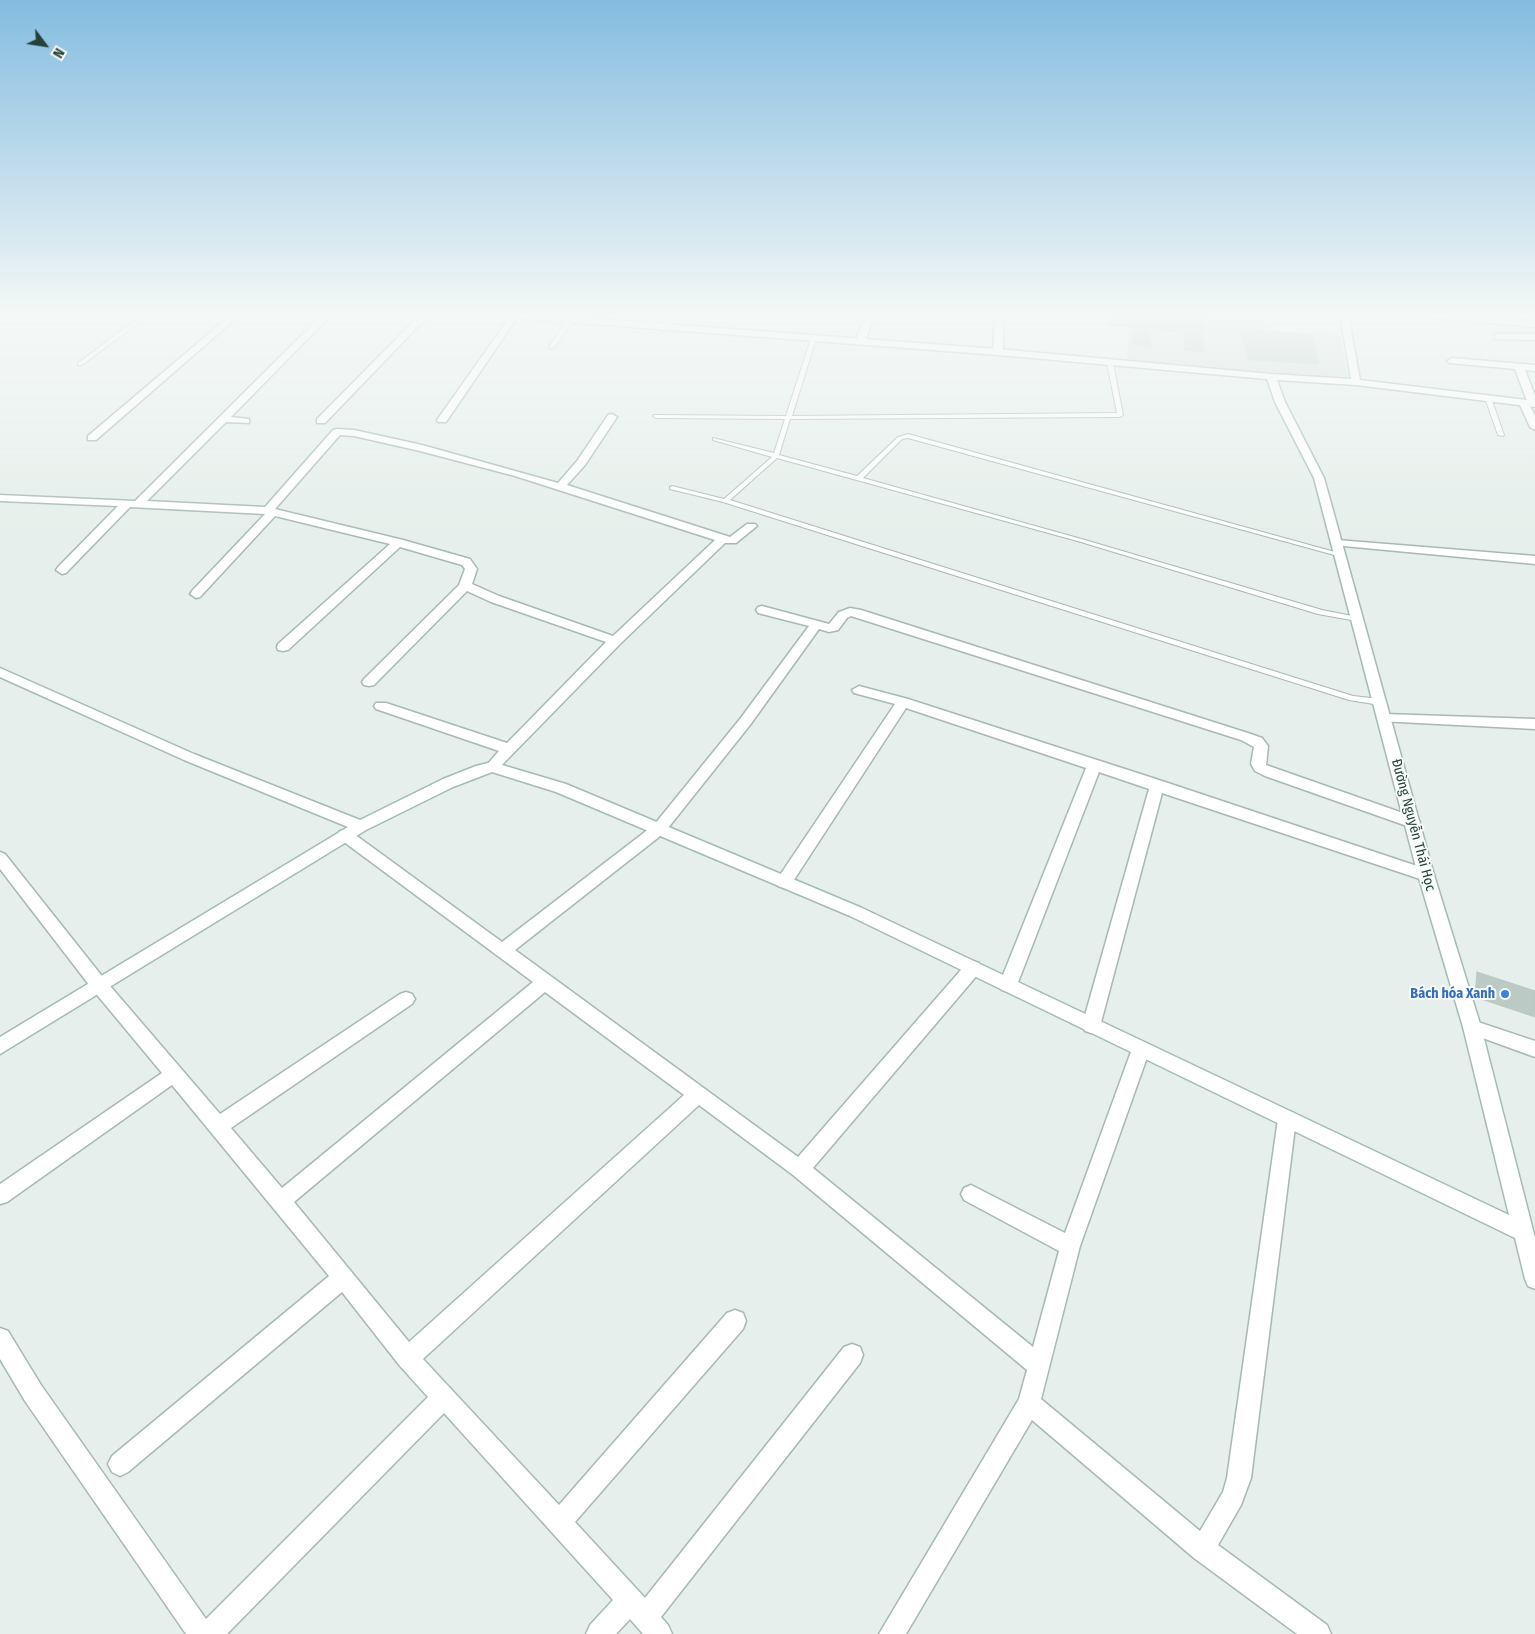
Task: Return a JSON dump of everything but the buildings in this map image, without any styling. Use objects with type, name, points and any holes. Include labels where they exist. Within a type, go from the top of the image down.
[{"type":"street","points":[[92,438],[148,390]]},
{"type":"street","points":[[62,570],[252,390]]},
{"type":"street","points":[[321,421],[351,390]]},
{"type":"street","points":[[442,420],[463,390]]},
{"type":"street","name":"Đường Nguyễn Thái Học","points":[[1276,390],[1280,402],[1320,478],[1426,875],[1472,1027],[1522,1231],[1533,1268]]},
{"type":"street","points":[[1424,390],[1530,403]]},
{"type":"street","points":[[1526,390],[1535,427]]},
{"type":"street","points":[[561,486],[581,464],[612,417]]},
{"type":"street","points":[[224,419],[245,421]]},
{"type":"street","points":[[196,594],[270,512],[337,432],[354,433],[422,448],[561,486],[722,539],[732,540],[751,526]]},
{"type":"street","points":[[0,498],[270,512],[399,542],[466,562],[471,568],[465,586],[369,682]]},
{"type":"street","points":[[492,767],[615,641],[722,539]]},
{"type":"street","points":[[283,647],[399,542]]},
{"type":"street","points":[[1339,549],[1535,560]]},
{"type":"street","points":[[465,586],[495,599],[615,641]]},
{"type":"street","points":[[762,610],[832,628],[843,615],[850,612],[858,613],[1246,737],[1257,741],[1261,746],[1258,764],[1260,768],[1412,822]]},
{"type":"street","points":[[502,950],[659,829],[745,722],[816,625]]},
{"type":"street","points":[[0,672],[189,757],[361,826]]},
{"type":"street","points":[[859,690],[903,702],[1426,875]]},
{"type":"street","points":[[784,882],[903,702]]},
{"type":"street","points":[[381,706],[509,749]]},
{"type":"street","points":[[1384,718],[1535,724]]},
{"type":"street","points":[[1008,985],[1094,766]]},
{"type":"street","points":[[0,1046],[345,835],[448,783],[481,769],[492,767],[561,788],[856,912],[1522,1231]]},
{"type":"street","points":[[1091,1026],[1157,786]]},
{"type":"street","points":[[345,835],[800,1169],[1039,1366]]},
{"type":"street","points":[[0,858],[99,985],[344,1277],[408,1358],[645,1617]]},
{"type":"street","points":[[800,1169],[973,968]]},
{"type":"street","points":[[281,1201],[545,982]]},
{"type":"street","points":[[218,1126],[406,998]]},
{"type":"street","points":[[1472,1027],[1535,1049]]},
{"type":"street","points":[[892,1634],[1029,1403],[1070,1246],[1141,1049]]},
{"type":"street","points":[[0,1195],[174,1074]]},
{"type":"street","points":[[408,1358],[698,1094]]},
{"type":"street","points":[[1203,1549],[1232,1497],[1239,1478],[1287,1118]]},
{"type":"street","points":[[971,1194],[1070,1246]]},
{"type":"street","points":[[120,1464],[344,1277]]},
{"type":"street","points":[[559,1523],[735,1322]]},
{"type":"street","points":[[0,1338],[33,1393],[201,1634]]},
{"type":"street","points":[[599,1634],[645,1617],[852,1355]]},
{"type":"street","points":[[209,1634],[444,1397]]},
{"type":"street","points":[[1029,1403],[1203,1549],[1318,1634]]},
{"type":"lane","points":[[725,501],[776,456],[798,390]]},
{"type":"lane","points":[[656,416],[1120,415],[1115,390]]},
{"type":"lane","points":[[1488,398],[1501,435]]},
{"type":"lane","points":[[858,479],[900,438],[908,436],[1339,549]]},
{"type":"lane","points":[[715,439],[1083,541],[1321,612],[1357,619]]},
{"type":"lane","points":[[672,488],[725,501],[1352,698],[1380,702]]},
{"type":"place","name":"Bách hóa Xanh","points":[[1505,994]]}]
